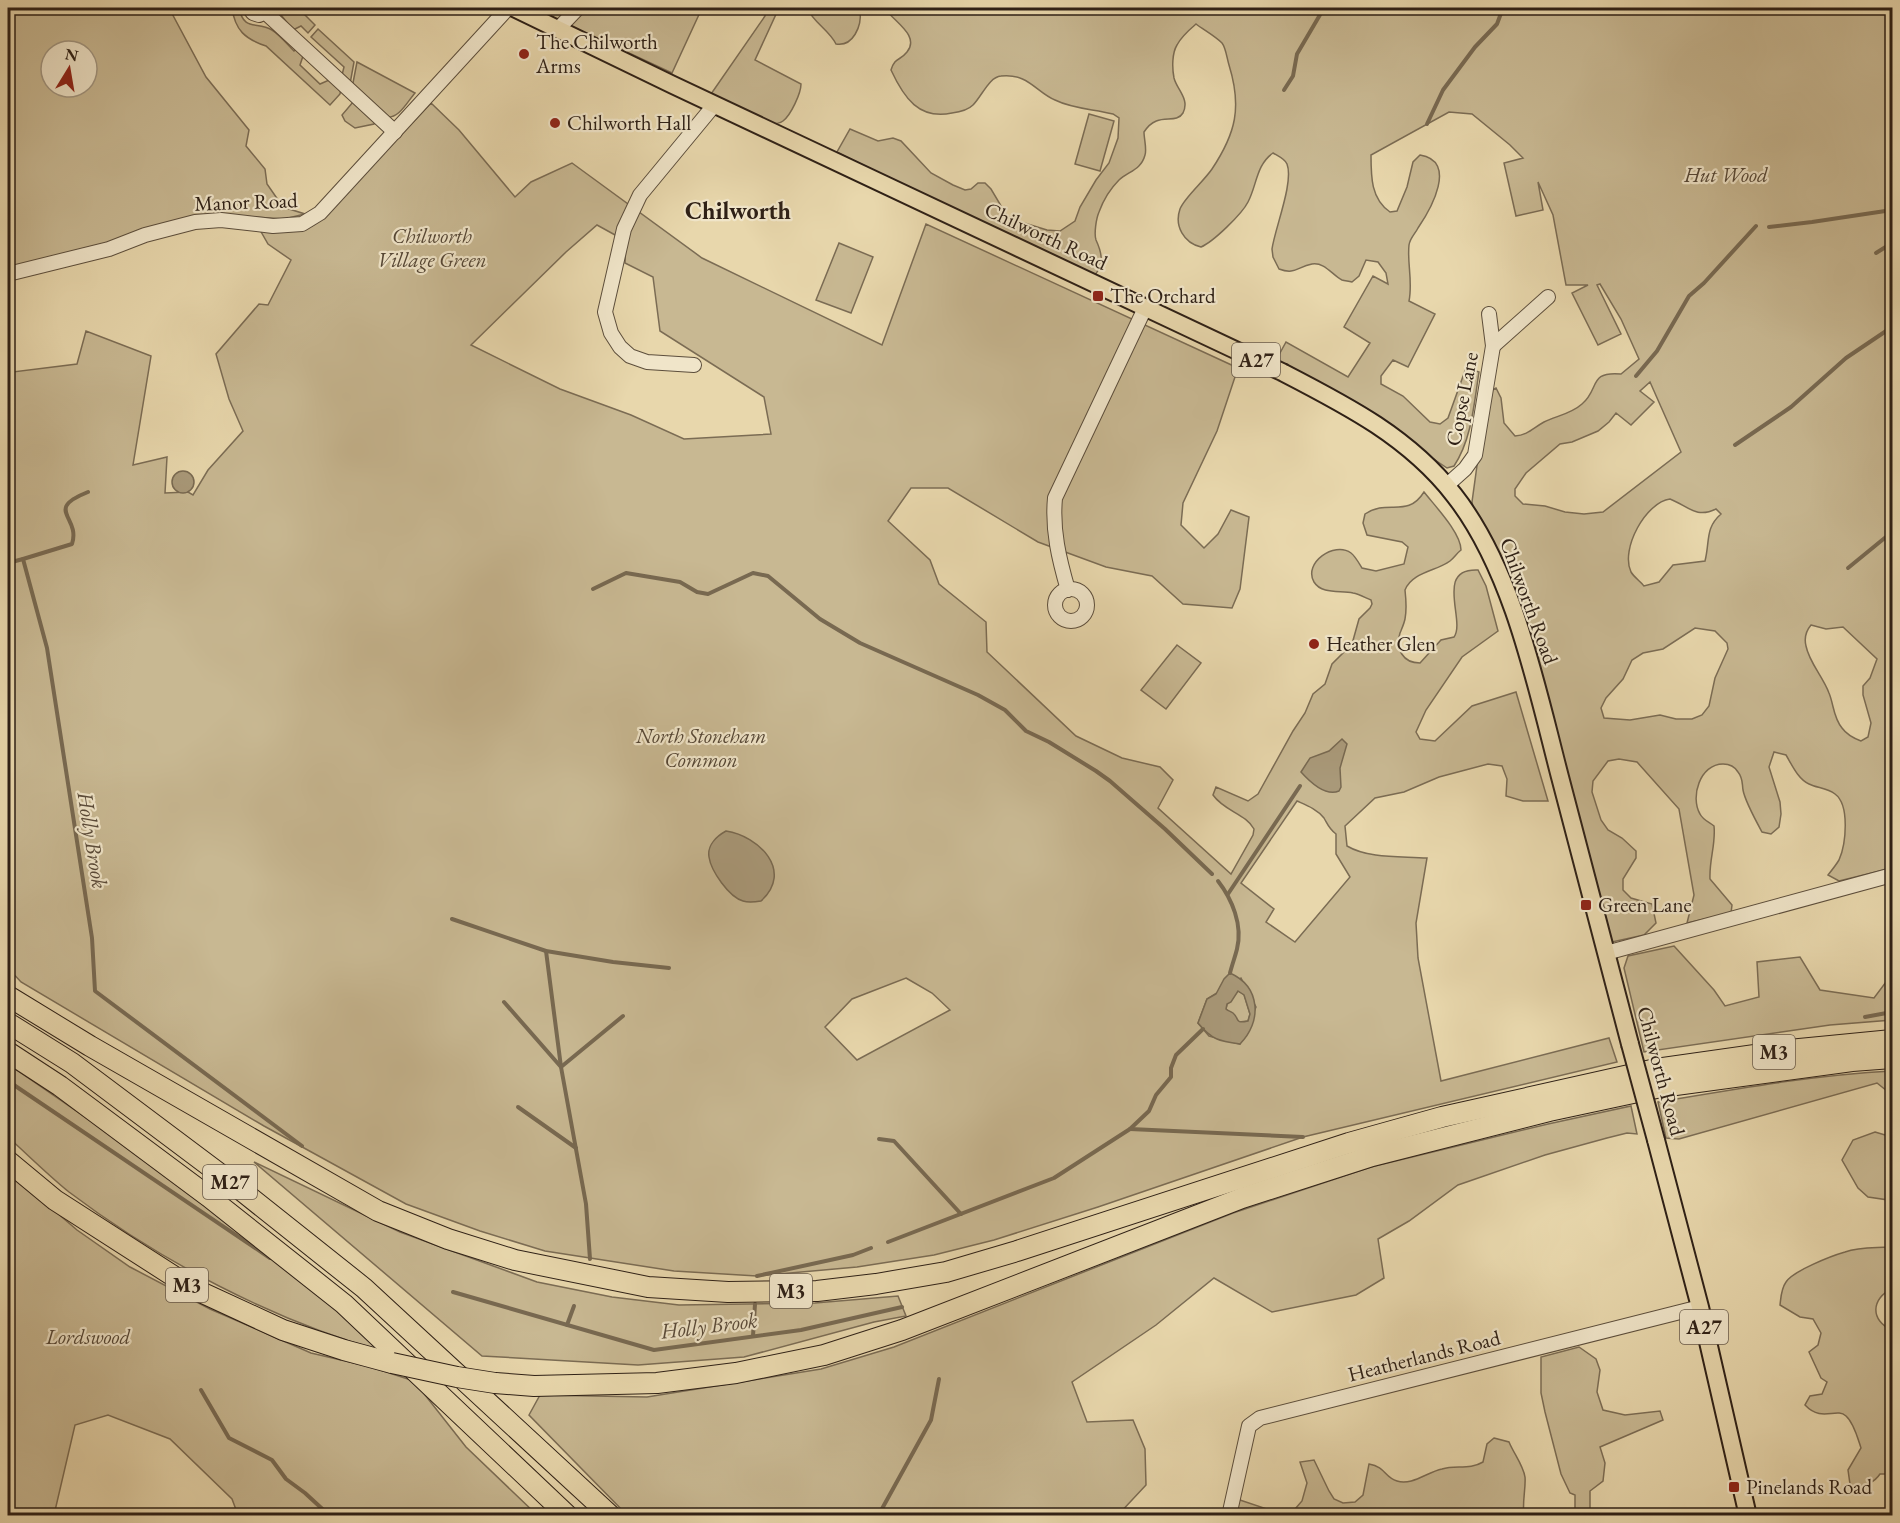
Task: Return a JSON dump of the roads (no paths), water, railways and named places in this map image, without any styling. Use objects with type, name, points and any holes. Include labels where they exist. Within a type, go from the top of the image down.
[{"type":"highway","name":"M3","points":[[8,996],[109,1057],[378,1211],[448,1239],[515,1260],[648,1287],[728,1292],[818,1290],[876,1284],[946,1272],[1315,1154],[1442,1118],[1656,1069],[1789,1050],[1893,1040]]},
{"type":"highway","name":"M27","points":[[8,1023],[72,1063],[232,1183],[364,1288],[611,1515]]},
{"type":"highway","name":"M27","points":[[8,1052],[60,1086],[209,1197],[344,1304],[568,1515]]},
{"type":"highway","name":"M3","points":[[8,1161],[55,1200],[192,1288],[283,1330],[392,1363],[495,1383],[544,1386],[657,1383],[736,1373],[824,1355],[902,1330],[1242,1198],[1372,1156],[1549,1111],[1661,1087],[1852,1061],[1893,1058]]},
{"type":"main road","name":"Chilworth Road","points":[[514,8],[1282,372],[1353,409],[1398,439],[1418,456],[1446,486],[1473,521],[1495,564],[1516,619],[1555,756],[1700,1307],[1748,1515]]},
{"type":"street","points":[[249,8],[256,14],[267,10],[395,132]]},
{"type":"street","name":"Manor Road","points":[[8,274],[109,249],[145,235],[195,222],[221,220],[273,226],[302,224],[320,213],[508,8]]},
{"type":"street","points":[[558,29],[578,8]]},
{"type":"street","points":[[694,365],[647,362],[630,357],[611,333],[605,312],[624,229],[640,195],[680,144],[711,109],[717,106]]},
{"type":"street","name":"Copse Lane","points":[[1493,346],[1548,297]]},
{"type":"street","points":[[1068,590],[1053,521],[1055,498],[1145,308]]},
{"type":"street","name":"Copse Lane","points":[[1446,486],[1465,469],[1475,455],[1493,346],[1489,314]]},
{"type":"street","points":[[1606,953],[1893,875]]},
{"type":"street","name":"Heatherlands Road","points":[[1229,1515],[1249,1426],[1260,1419],[1700,1307]]},
{"type":"waterway","points":[[1284,90],[1293,76],[1297,54],[1324,8]]},
{"type":"waterway","points":[[1427,124],[1443,90],[1475,47],[1497,24],[1503,8]]},
{"type":"waterway","points":[[1769,227],[1892,210]]},
{"type":"waterway","points":[[1636,376],[1657,351],[1689,296],[1704,283],[1756,226]]},
{"type":"waterway","points":[[1876,253],[1892,243]]},
{"type":"waterway","points":[[1735,445],[1791,407],[1846,358],[1892,327]]},
{"type":"waterway","name":"Holly Brook","points":[[88,492],[75,498],[66,509],[72,527],[72,544],[23,559],[47,648],[92,938],[95,991],[302,1146]]},
{"type":"waterway","points":[[1848,568],[1892,532]]},
{"type":"waterway","points":[[8,563],[23,559]]},
{"type":"waterway","points":[[593,589],[626,573],[680,582],[697,592],[708,594],[753,573],[768,576],[820,619],[860,643],[978,695],[1005,710],[1026,731],[1049,742],[1096,771],[1165,829],[1212,874]]},
{"type":"waterway","points":[[1228,894],[1300,786]]},
{"type":"waterway","points":[[1218,881],[1232,904],[1239,931],[1237,949],[1230,973]]},
{"type":"waterway","points":[[452,919],[546,951],[669,968]]},
{"type":"waterway","points":[[546,951],[561,1067],[586,1204],[590,1259]]},
{"type":"waterway","points":[[504,1002],[561,1067],[623,1016]]},
{"type":"waterway","points":[[1865,1017],[1892,1012]]},
{"type":"waterway","points":[[888,1242],[1054,1178],[1130,1129],[1149,1111],[1156,1095],[1171,1077],[1171,1068],[1176,1055],[1203,1029]]},
{"type":"waterway","points":[[1887,1073],[1892,1074]]},
{"type":"waterway","points":[[8,1081],[270,1258]]},
{"type":"waterway","points":[[518,1107],[576,1148]]},
{"type":"waterway","points":[[1130,1129],[1303,1137]]},
{"type":"waterway","points":[[879,1139],[894,1141],[961,1214]]},
{"type":"waterway","points":[[757,1276],[853,1255],[871,1248]]},
{"type":"waterway","name":"Holly Brook","points":[[453,1292],[654,1350],[801,1330],[902,1307]]},
{"type":"waterway","points":[[753,1336],[755,1304]]},
{"type":"waterway","points":[[567,1325],[574,1306]]},
{"type":"waterway","name":"Holly Brook","points":[[878,1516],[931,1420],[939,1379]]},
{"type":"waterway","points":[[201,1390],[229,1438],[272,1460],[286,1479],[330,1516]]},
{"type":"place","name":"The Chilworth Arms","points":[[524,54]]},
{"type":"place","name":"Chilworth Hall","points":[[555,123]]},
{"type":"place","name":"The Orchard","points":[[1098,296]]},
{"type":"place","name":"Heather Glen","points":[[1314,644]]},
{"type":"place","name":"Green Lane","points":[[1586,905]]},
{"type":"place","name":"Pinelands Road","points":[[1734,1487]]},
{"type":"district","name":"Chilworth","points":[[738,211]]},
{"type":"park label","name":"Hut Wood","points":[[1726,175]]},
{"type":"park label","name":"Chilworth Village Green","points":[[432,248]]},
{"type":"park label","name":"North Stoneham Common","points":[[701,748]]},
{"type":"park label","name":"Lordswood","points":[[88,1337]]}]
